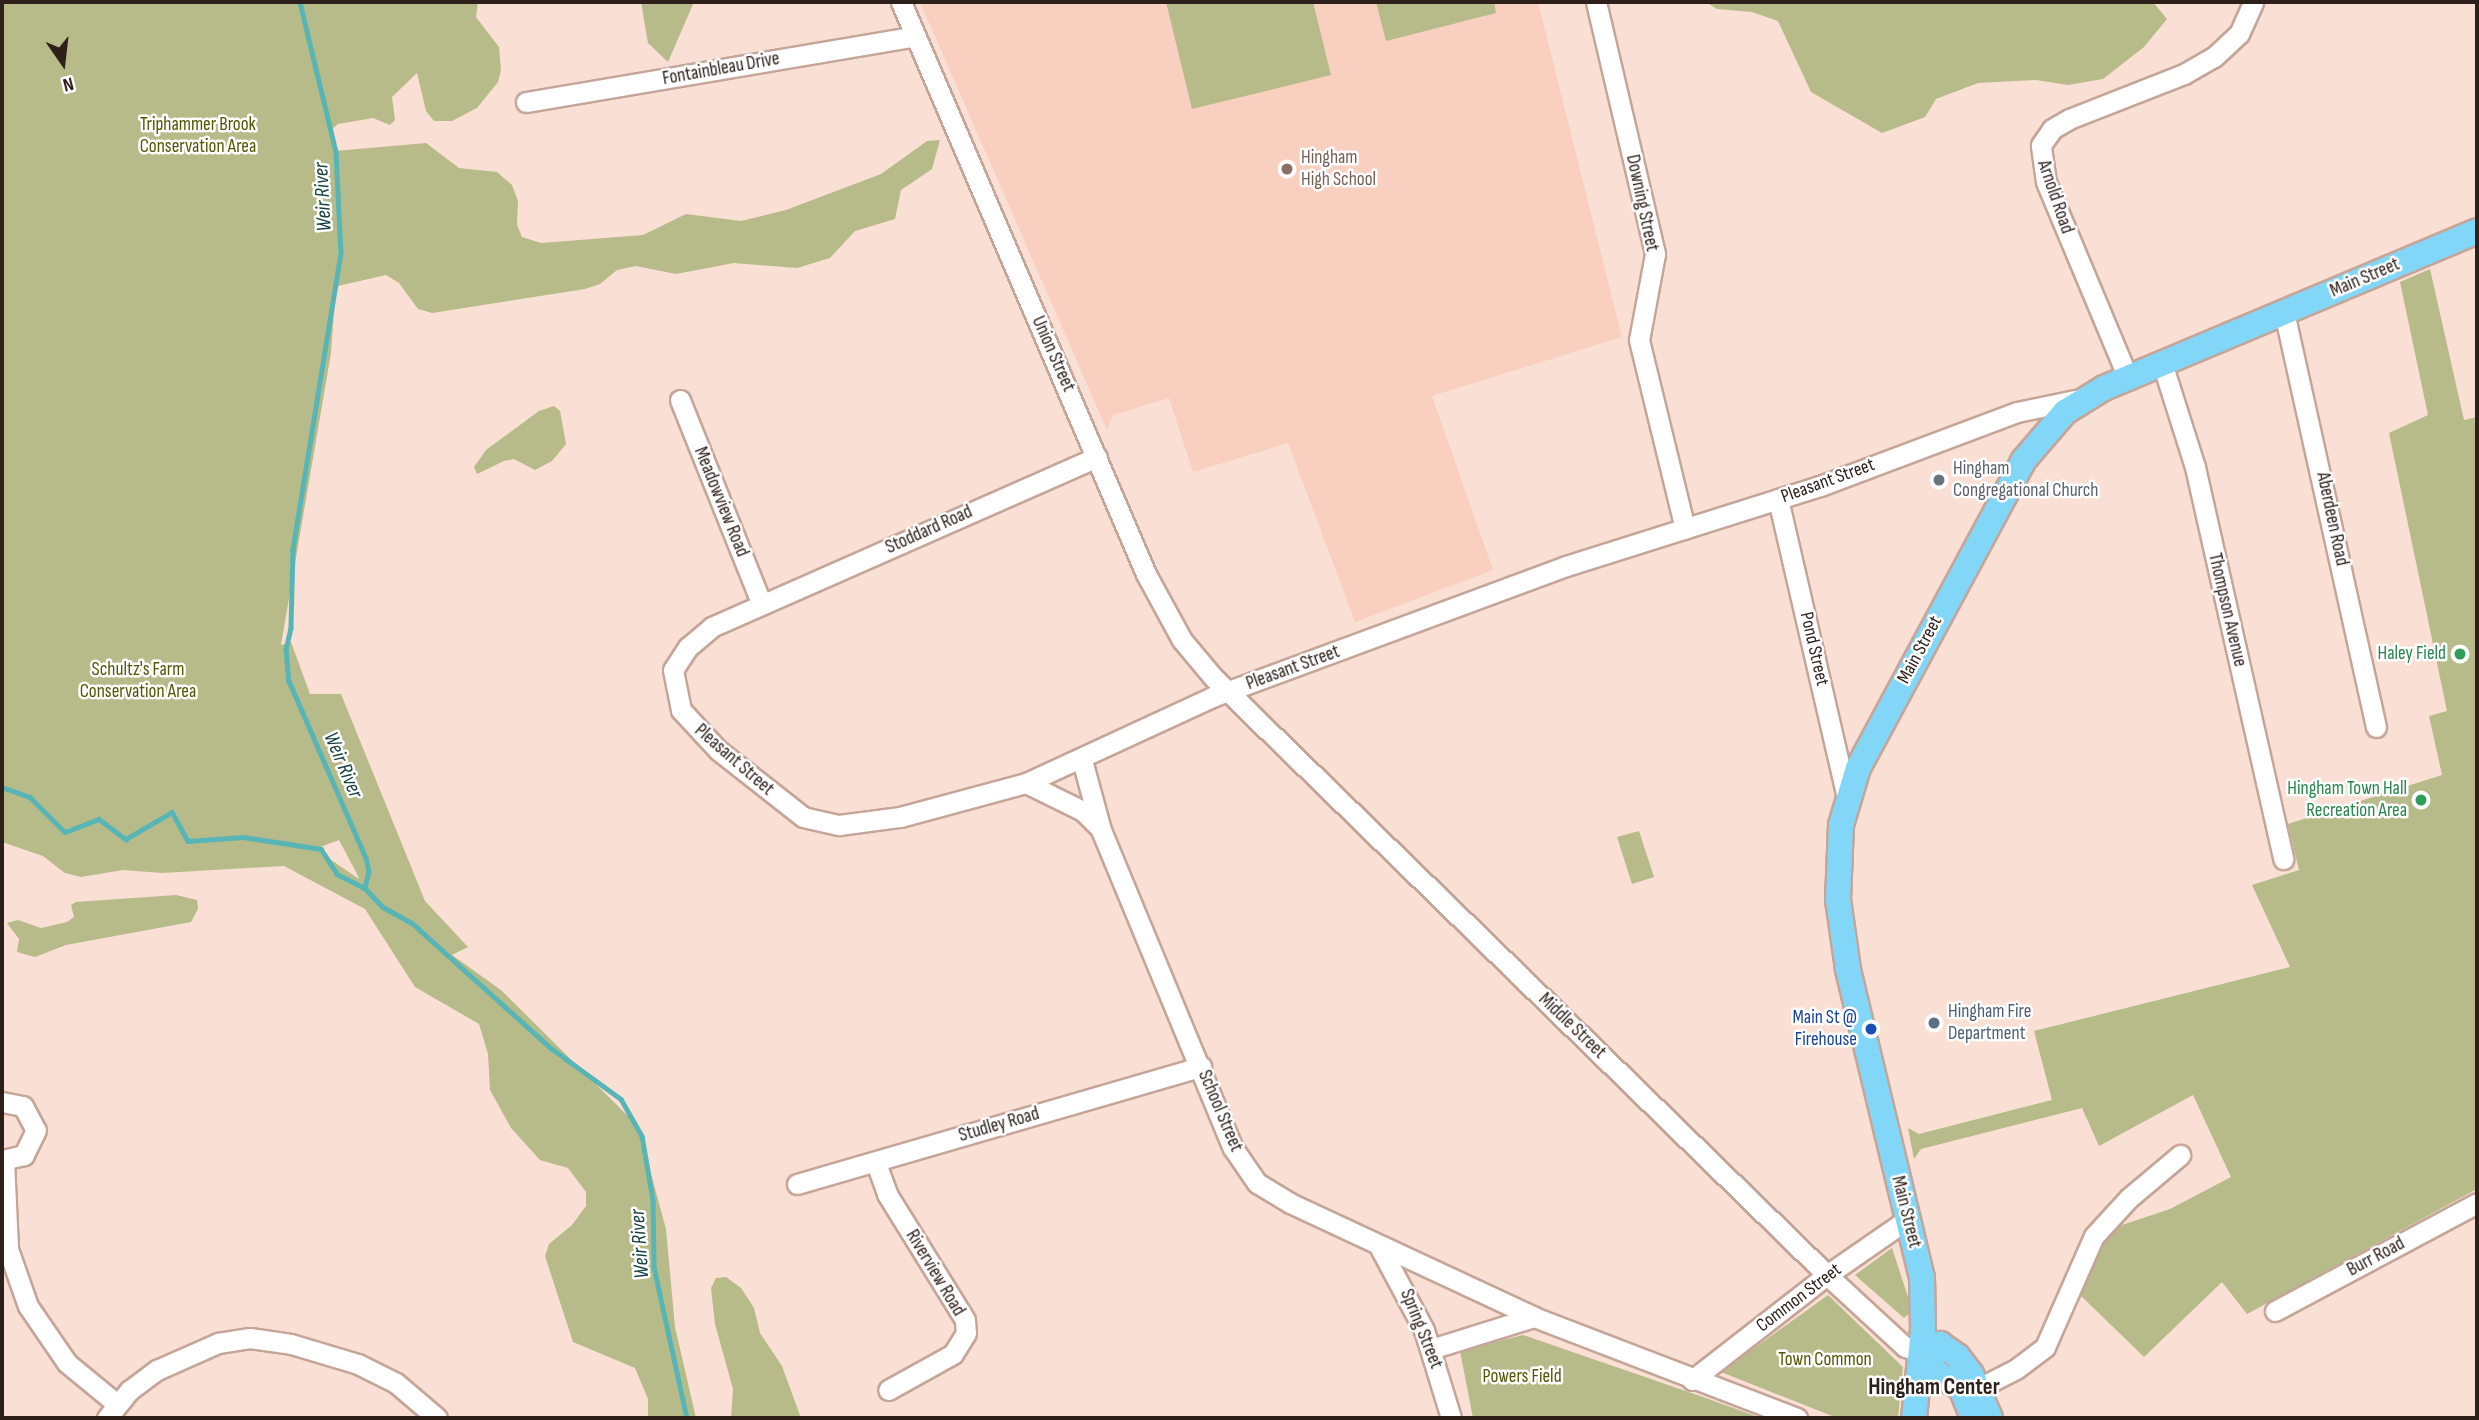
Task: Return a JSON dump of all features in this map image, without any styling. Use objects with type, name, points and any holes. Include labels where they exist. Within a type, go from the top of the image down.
[{"type":"main road","name":"Main Street","points":[[1914,1418],[1922,1352],[1924,1291],[1842,931],[1838,850],[1847,798],[1866,753],[2023,461],[2051,424],[2085,398],[2128,378],[2477,231]]},
{"type":"main road","points":[[1922,1352],[1971,1392],[1990,1418]]},
{"type":"main road","points":[[1971,1392],[1973,1418]]},
{"type":"street","name":"Union Street","points":[[901,2],[1167,616],[1196,659],[1228,691]]},
{"type":"street","name":"Downing Street","points":[[1596,2],[1654,254],[1639,341],[1685,528]]},
{"type":"street","name":"Arnold Road","points":[[2128,378],[2046,182],[2041,145],[2052,129],[2069,118],[2184,74],[2214,57],[2239,34],[2253,2]]},
{"type":"street","name":"Fontainbleau Drive","points":[[527,102],[915,36]]},
{"type":"street","name":"Aberdeen Road","points":[[2284,312],[2376,727]]},
{"type":"street","name":"Thompson Avenue","points":[[2162,363],[2195,467],[2283,859]]},
{"type":"street","name":"Pleasant Street","points":[[761,603],[712,627],[688,647],[673,670],[673,687],[681,710],[702,736],[792,810],[824,824],[866,823],[1026,783],[1082,760],[1228,691],[1566,566],[1779,499],[2018,412],[2085,398]]},
{"type":"street","name":"Meadowview Road","points":[[680,400],[761,603]]},
{"type":"street","name":"Stoddard Road","points":[[761,603],[1097,457]]},
{"type":"street","name":"Pond Street","points":[[1779,499],[1847,798]]},
{"type":"street","name":"Middle Street","points":[[1228,691],[1827,1275],[1905,1347],[1922,1352]]},
{"type":"street","name":"School Street","points":[[1082,760],[1101,830],[1234,1148],[1257,1183],[1379,1245],[1534,1317],[1692,1380],[1797,1418]]},
{"type":"street","name":"School Street","points":[[1026,783],[1083,811],[1101,830]]},
{"type":"street","name":"Studley Road","points":[[797,1184],[1201,1067]]},
{"type":"street","points":[[2,1102],[23,1106],[36,1130],[24,1155],[3,1160],[8,1249],[28,1306],[67,1363],[112,1411],[142,1379],[178,1359],[218,1343],[250,1338],[291,1343],[358,1364],[404,1389],[437,1418]]},
{"type":"street","points":[[1971,1392],[2016,1369],[2045,1347],[2094,1236],[2129,1198],[2180,1155]]},
{"type":"street","name":"Riverview Road","points":[[876,1163],[887,1194],[965,1320],[962,1346],[953,1354],[888,1390]]},
{"type":"street","name":"Burr Road","points":[[2275,1311],[2477,1203]]},
{"type":"street","name":"Common Street","points":[[1692,1380],[1827,1275],[1908,1219]]},
{"type":"street","name":"Spring Street","points":[[1379,1245],[1397,1272],[1431,1349],[1451,1418]]},
{"type":"street","points":[[1431,1349],[1534,1317]]},
{"type":"shaded area","name":"Hingham High School","points":[[920,2],[1538,2],[1622,337],[1432,396],[1493,570],[1355,622],[1288,443],[1193,472],[1169,398],[1113,415],[1107,430]]},
{"type":"green space","points":[[2,2],[478,2],[476,17],[499,47],[501,70],[498,82],[477,108],[452,121],[434,121],[426,111],[417,73],[392,97],[395,120],[390,125],[373,118],[338,124],[333,128],[335,151],[426,143],[459,168],[497,172],[512,185],[518,201],[517,225],[522,237],[541,243],[643,235],[686,214],[741,221],[786,210],[881,174],[927,141],[940,140],[932,169],[901,190],[895,219],[855,231],[830,258],[797,268],[734,263],[676,274],[636,266],[617,270],[600,284],[585,289],[432,313],[418,309],[399,283],[386,275],[338,286],[339,245],[331,353],[281,645],[291,642],[310,694],[341,694],[425,901],[468,947],[452,955],[501,990],[638,1126],[666,1229],[675,1327],[696,1418],[648,1418],[648,1399],[635,1368],[573,1342],[545,1256],[549,1244],[572,1225],[586,1206],[586,1192],[568,1168],[540,1160],[511,1128],[490,1090],[488,1054],[479,1024],[415,987],[365,909],[284,866],[162,873],[123,870],[81,877],[65,873],[43,856],[2,842]],"holes":[[[339,840],[359,879],[315,849]]]},
{"type":"green space","points":[[641,2],[694,2],[668,62],[648,43]]},
{"type":"green space","points":[[1166,2],[1313,2],[1331,75],[1192,109]]},
{"type":"green space","points":[[1376,2],[1494,2],[1496,13],[1386,41]]},
{"type":"green space","points":[[1706,2],[2153,2],[2167,19],[2144,47],[2103,79],[2068,85],[2036,80],[1978,83],[1936,99],[1925,117],[1882,133],[1811,92],[1778,21],[1752,12],[1717,9]]},
{"type":"green space","name":"Hingham Town Hall Recreation Area","points":[[2430,269],[2464,420],[2477,417],[2477,1189],[2247,1314],[2222,1282],[2144,1357],[2077,1292],[2107,1230],[2170,1209],[2231,1177],[2193,1095],[2099,1146],[2082,1108],[1921,1149],[1914,1159],[1908,1128],[1919,1134],[2052,1100],[2034,1031],[2290,967],[2252,885],[2299,870],[2288,824],[2442,775],[2429,716],[2447,711],[2389,433],[2428,415],[2400,282]]},
{"type":"green space","points":[[554,406],[560,411],[566,444],[552,461],[535,470],[514,459],[477,474],[474,467],[486,450],[539,411]]},
{"type":"green space","points":[[1639,831],[1654,877],[1632,884],[1617,837]]},
{"type":"green space","points":[[176,895],[197,900],[198,909],[191,922],[66,945],[35,957],[17,952],[19,939],[7,923],[18,920],[41,928],[67,922],[74,917],[71,905],[76,902]]},
{"type":"green space","points":[[1892,1248],[1909,1300],[1910,1313],[1904,1318],[1855,1275]]},
{"type":"green space","points":[[726,1277],[741,1288],[754,1308],[760,1333],[782,1366],[801,1418],[731,1418],[733,1389],[715,1324],[711,1288],[716,1278]]},
{"type":"green space","name":"Town Common","points":[[1828,1295],[1903,1367],[1898,1418],[1837,1418],[1721,1372]]},
{"type":"green space","name":"Powers Field","points":[[1523,1335],[1761,1418],[1473,1418],[1460,1351]]},
{"type":"waterway","name":"Weir River","points":[[300,2],[336,152],[341,253],[293,550],[291,628],[286,649],[289,681],[366,858],[369,871],[365,888],[383,907],[412,923],[551,1048],[621,1099],[642,1136],[653,1200],[654,1267],[687,1418]]},
{"type":"waterway","points":[[2,787],[30,797],[65,832],[99,819],[126,839],[172,812],[188,841],[243,837],[321,849],[337,874],[365,888]]},
{"type":"place","name":"Hingham High School","points":[[1287,169]]},
{"type":"place","name":"Hingham Congregational Church","points":[[1939,480]]},
{"type":"place","name":"Haley Field","points":[[2460,654]]},
{"type":"place","name":"Hingham Town Hall Recreation Area","points":[[2421,800]]},
{"type":"place","name":"Hingham Fire Department","points":[[1934,1023]]},
{"type":"place","name":"Main St @ Firehouse","points":[[1871,1029]]},
{"type":"district","name":"Hingham Center","points":[[1934,1387]]},
{"type":"park label","name":"Triphammer Brook Conservation Area","points":[[198,136]]},
{"type":"park label","name":"Schultz's Farm Conservation Area","points":[[138,681]]}]
